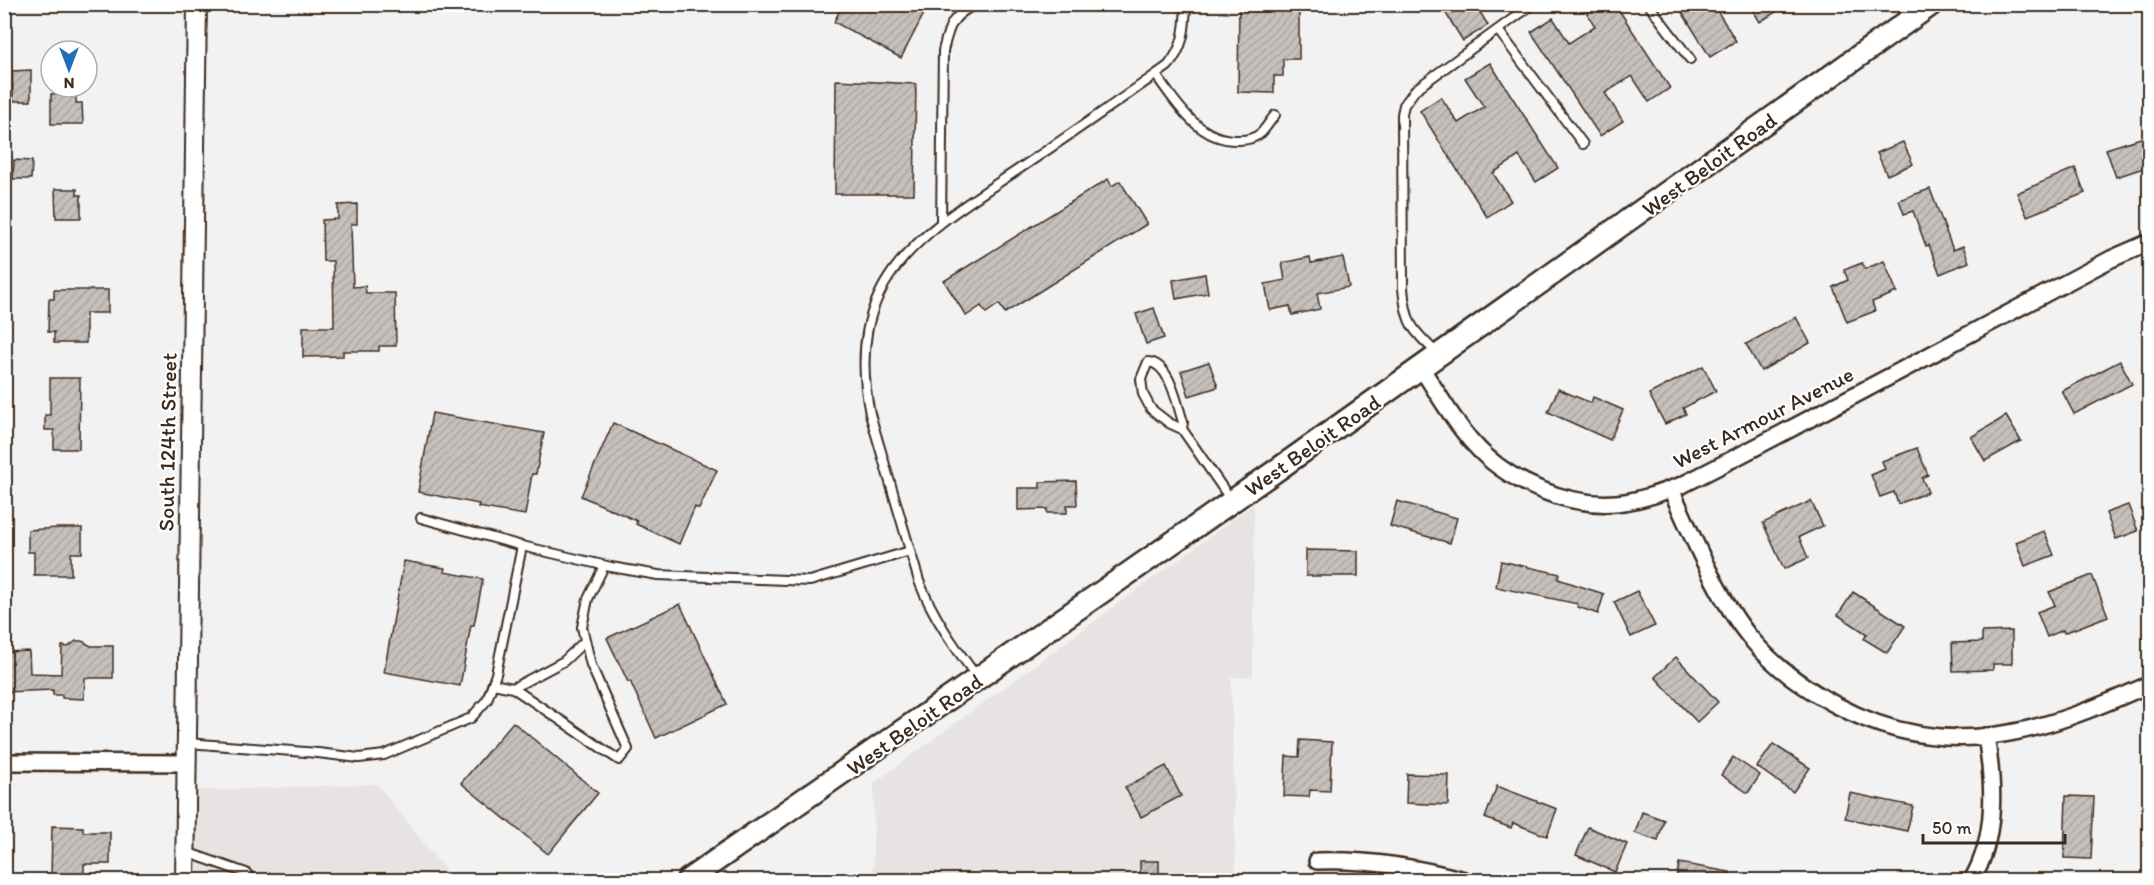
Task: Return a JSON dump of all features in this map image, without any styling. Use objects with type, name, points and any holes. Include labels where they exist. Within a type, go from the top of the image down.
[{"type":"main road","name":"West Beloit Road","points":[[688,880],[1421,368],[1932,4]]},
{"type":"street","name":"South 124th Street","points":[[184,880],[197,4]]},
{"type":"street","name":"West Armour Avenue","points":[[1421,368],[1472,442],[1510,475],[1531,486],[1577,500],[1613,503],[1671,489],[1825,413],[2111,259],[2150,242]]},
{"type":"street","points":[[1671,489],[1722,594],[1737,619],[1762,651],[1796,680],[1822,698],[1854,715],[1892,729],[1941,738],[1986,736],[2021,731],[2063,719],[2150,684]]},
{"type":"street","points":[[1972,880],[1982,861],[1992,804],[1986,736]]},
{"type":"street","points":[[4,762],[187,763]]},
{"type":"street","points":[[1317,861],[1384,863],[1428,870],[1464,880]]},
{"type":"lane","points":[[941,222],[943,51],[953,20],[976,4]]},
{"type":"lane","points":[[978,678],[943,631],[928,604],[910,551],[870,414],[864,371],[865,344],[871,315],[881,289],[895,266],[931,230],[1168,66],[1177,56],[1183,43],[1186,4]]},
{"type":"lane","points":[[1439,355],[1417,333],[1405,314],[1402,114],[1404,105],[1416,89],[1533,4]]},
{"type":"lane","points":[[1648,4],[1690,59]]},
{"type":"lane","points":[[1498,30],[1583,144]]},
{"type":"lane","points":[[1156,75],[1181,110],[1202,129],[1228,141],[1245,140],[1259,135],[1275,115]]},
{"type":"lane","points":[[1182,429],[1183,422],[1164,368],[1155,362],[1148,362],[1141,379],[1143,394],[1151,409],[1169,423],[1182,429],[1232,501]]},
{"type":"lane","points":[[421,518],[604,566],[658,575],[810,581],[910,551]]},
{"type":"lane","points":[[186,743],[359,758],[384,755],[471,718],[487,700],[493,684],[522,546]]},
{"type":"lane","points":[[493,684],[513,688],[619,760],[628,749],[591,664],[582,627],[588,599],[604,566]]},
{"type":"lane","points":[[513,688],[564,661],[585,641]]},
{"type":"lane","points":[[185,851],[246,873],[253,880]]},
{"type":"shaded area","points":[[1254,504],[1253,677],[1231,677],[1236,880],[873,880],[874,783]]},
{"type":"shaded area","points":[[377,784],[453,880],[185,880],[186,791]]},
{"type":"building","points":[[843,4],[929,4],[901,58],[834,22]]},
{"type":"building","points":[[1239,4],[1299,4],[1299,59],[1283,59],[1283,76],[1274,76],[1274,93],[1238,92]]},
{"type":"building","points":[[1440,4],[1475,4],[1488,25],[1463,41]]},
{"type":"building","points":[[1581,4],[1615,4],[1670,88],[1649,102],[1632,76],[1605,93],[1623,121],[1600,136],[1531,32],[1553,18],[1569,43],[1595,26]]},
{"type":"building","points":[[1677,4],[1713,4],[1736,41],[1710,57]]},
{"type":"building","points":[[1749,4],[1788,4],[1760,22]]},
{"type":"building","points":[[1490,63],[1558,168],[1536,182],[1519,156],[1493,173],[1511,201],[1487,217],[1420,111],[1441,97],[1458,123],[1484,107],[1465,78]]},
{"type":"building","points":[[31,70],[31,101],[13,101],[12,71]]},
{"type":"building","points":[[836,80],[916,84],[914,194],[835,194]]},
{"type":"building","points":[[51,99],[76,99],[76,103],[82,103],[83,124],[51,124]]},
{"type":"building","points":[[2150,135],[2150,166],[2116,177],[2106,149]]},
{"type":"building","points":[[1903,142],[1913,164],[1887,175],[1877,153]]},
{"type":"building","points":[[14,160],[32,161],[31,179],[13,179]]},
{"type":"building","points":[[2075,168],[2085,193],[2027,216],[2017,193]]},
{"type":"building","points":[[1108,179],[1112,186],[1120,181],[1147,224],[1005,313],[999,304],[986,313],[981,306],[966,316],[944,281]]},
{"type":"building","points":[[55,189],[77,189],[77,195],[81,195],[81,218],[56,218]]},
{"type":"building","points":[[1930,189],[1953,250],[1963,246],[1969,262],[1940,274],[1929,245],[1926,246],[1913,211],[1904,214],[1899,200]]},
{"type":"building","points":[[357,204],[357,224],[351,224],[353,287],[365,286],[366,293],[395,293],[396,346],[379,346],[379,351],[343,351],[343,356],[303,357],[303,327],[334,327],[333,261],[323,261],[322,220],[338,219],[338,205]]},
{"type":"building","points":[[1310,257],[1311,263],[1343,257],[1349,287],[1317,293],[1320,309],[1292,315],[1290,306],[1270,310],[1265,284],[1285,280],[1282,263]]},
{"type":"building","points":[[1884,261],[1897,292],[1872,302],[1875,311],[1847,322],[1833,287],[1848,280],[1844,270],[1862,263],[1865,269]]},
{"type":"building","points":[[1205,274],[1208,293],[1176,299],[1173,280]]},
{"type":"building","points":[[54,290],[108,290],[108,313],[86,313],[86,343],[54,343],[54,332],[48,332],[49,299],[54,299]]},
{"type":"building","points":[[1154,308],[1164,338],[1146,344],[1136,314]]},
{"type":"building","points":[[1796,317],[1810,343],[1761,371],[1746,344]]},
{"type":"building","points":[[2120,361],[2132,384],[2074,414],[2062,391]]},
{"type":"building","points":[[1209,362],[1218,387],[1189,396],[1181,371]]},
{"type":"building","points":[[1703,366],[1716,391],[1683,408],[1686,414],[1665,424],[1649,394]]},
{"type":"building","points":[[50,378],[80,378],[79,449],[54,449],[54,430],[45,430],[45,415],[50,415]]},
{"type":"building","points":[[1558,389],[1591,403],[1593,397],[1623,410],[1610,440],[1548,412]]},
{"type":"building","points":[[432,413],[544,433],[536,474],[532,474],[525,515],[478,507],[479,504],[418,492]]},
{"type":"building","points":[[2006,416],[2021,441],[1985,461],[1971,437]]},
{"type":"building","points":[[613,423],[717,470],[699,509],[695,507],[679,544],[636,524],[637,521],[581,496]]},
{"type":"building","points":[[1917,448],[1928,475],[1922,478],[1928,492],[1898,504],[1894,492],[1880,497],[1871,475],[1885,469],[1882,461]]},
{"type":"building","points":[[1076,481],[1077,505],[1067,505],[1067,513],[1047,513],[1047,509],[1018,510],[1018,488],[1040,488],[1040,482]]},
{"type":"building","points":[[1397,501],[1457,518],[1450,543],[1390,526]]},
{"type":"building","points":[[1811,501],[1823,526],[1799,537],[1808,558],[1784,569],[1763,523]]},
{"type":"building","points":[[2128,505],[2138,531],[2116,539],[2106,513]]},
{"type":"building","points":[[82,528],[82,553],[71,553],[71,575],[34,575],[34,552],[28,552],[28,530]]},
{"type":"building","points":[[2044,531],[2054,555],[2025,566],[2016,542]]},
{"type":"building","points":[[1306,550],[1358,551],[1358,576],[1306,576]]},
{"type":"building","points":[[404,561],[445,568],[444,572],[483,579],[474,625],[471,625],[460,686],[384,672]]},
{"type":"building","points":[[1501,561],[1560,574],[1558,579],[1604,594],[1598,614],[1578,607],[1578,604],[1496,587]]},
{"type":"building","points":[[2092,575],[2108,616],[2047,637],[2037,612],[2055,605],[2049,592]]},
{"type":"building","points":[[1637,591],[1655,626],[1631,637],[1614,602]]},
{"type":"building","points":[[1853,592],[1905,626],[1887,653],[1864,639],[1867,634],[1838,615]]},
{"type":"building","points":[[680,604],[727,704],[656,738],[607,638]]},
{"type":"building","points":[[2012,631],[2012,664],[1993,664],[1993,670],[1953,671],[1952,643],[1982,642],[1982,632]]},
{"type":"building","points":[[76,641],[82,641],[91,646],[113,646],[113,678],[85,678],[84,699],[62,698],[62,695],[53,695],[53,690],[4,692],[4,652],[29,651],[30,673],[61,674],[62,646],[68,647]]},
{"type":"building","points":[[1676,657],[1718,702],[1697,722],[1655,677]]},
{"type":"building","points":[[513,722],[598,793],[548,854],[461,783]]},
{"type":"building","points":[[1300,740],[1332,742],[1330,791],[1310,790],[1309,797],[1284,796],[1286,756],[1299,757]]},
{"type":"building","points":[[1773,744],[1810,768],[1793,792],[1757,767]]},
{"type":"building","points":[[1733,757],[1760,775],[1748,793],[1721,775]]},
{"type":"building","points":[[1166,766],[1181,796],[1141,817],[1125,787]]},
{"type":"building","points":[[1407,774],[1449,775],[1448,805],[1406,803]]},
{"type":"building","points":[[1497,786],[1557,809],[1547,836],[1513,823],[1511,828],[1485,818]]},
{"type":"building","points":[[1850,793],[1913,806],[1907,831],[1845,818]]},
{"type":"building","points":[[2066,796],[2094,797],[2091,859],[2064,858]]},
{"type":"building","points":[[1642,812],[1664,820],[1658,841],[1635,833]]},
{"type":"building","points":[[52,826],[83,827],[83,832],[110,832],[110,864],[84,864],[84,880],[51,880]]},
{"type":"building","points":[[1588,827],[1627,844],[1615,872],[1576,855]]},
{"type":"building","points":[[1140,861],[1159,861],[1159,880],[1140,880]]},
{"type":"building","points":[[1679,863],[1730,872],[1729,880],[1676,880]]}]
